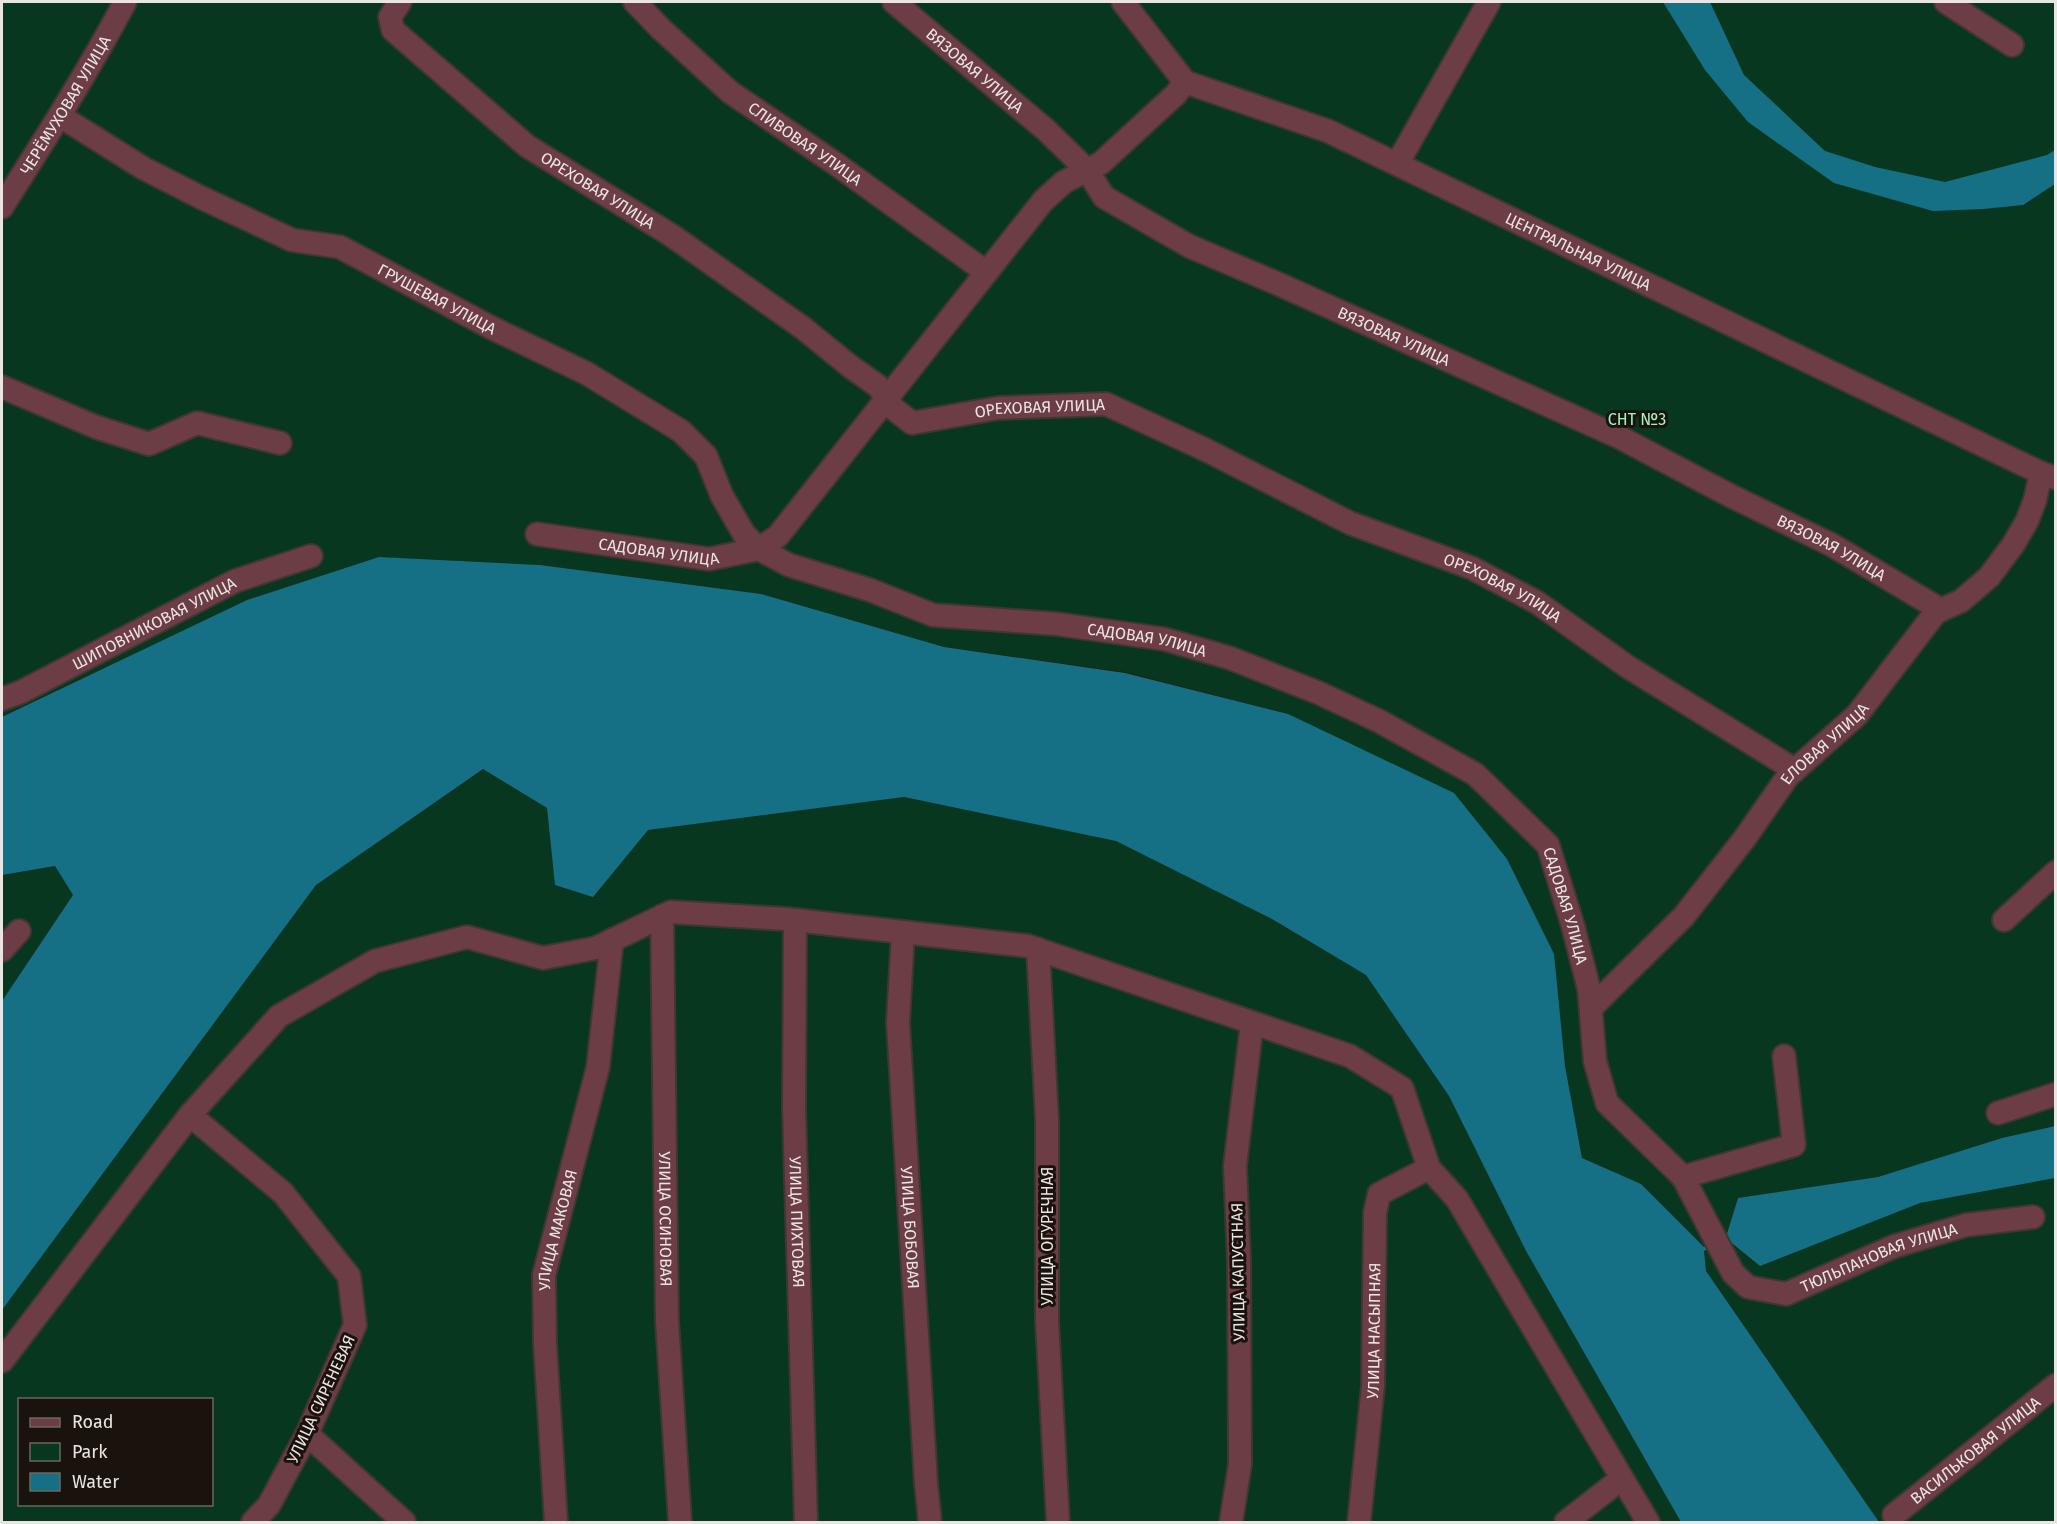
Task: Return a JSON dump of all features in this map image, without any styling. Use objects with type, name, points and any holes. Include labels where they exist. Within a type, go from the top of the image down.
[{"type":"street","name":"ЧЕРЁМУХОВАЯ УЛИЦА","points":[[2,207],[60,116],[125,2]]},
{"type":"street","name":"ОРЕХОВАЯ УЛИЦА","points":[[400,2],[390,17],[393,30],[527,146],[671,235],[803,328],[878,386],[894,409],[912,423],[998,408],[1106,404],[1204,449],[1350,523],[1472,568],[1538,603],[1628,668],[1795,770]]},
{"type":"street","name":"СЛИВОВАЯ УЛИЦА","points":[[635,2],[730,92],[836,164],[986,272]]},
{"type":"street","name":"ВЯЗОВАЯ УЛИЦА","points":[[894,2],[1046,130],[1087,170],[1104,197],[1189,246],[1619,437],[1731,496],[1832,545],[1941,610]]},
{"type":"street","points":[[759,549],[778,536],[1043,201],[1064,182],[1101,163],[1176,94],[1185,82],[1123,2]]},
{"type":"street","points":[[1396,164],[1489,2]]},
{"type":"street","points":[[1946,2],[2012,45]]},
{"type":"street","name":"ЦЕНТРАЛЬНАЯ УЛИЦА","points":[[1185,82],[1328,131],[2048,475]]},
{"type":"street","name":"ГРУШЕВАЯ УЛИЦА","points":[[60,116],[143,168],[272,231],[292,240],[340,247],[492,328],[586,374],[681,431],[706,456],[722,496],[738,525],[759,549]]},
{"type":"street","points":[[2,387],[96,428],[149,444],[197,423],[280,443]]},
{"type":"street","name":"ЕЛОВАЯ УЛИЦА","points":[[1591,1008],[1684,916],[1745,838],[1788,776],[1857,715],[1936,612],[1961,601],[1989,577],[2013,545],[2027,521],[2048,475]]},
{"type":"street","name":"САДОВАЯ УЛИЦА","points":[[537,534],[709,559],[759,549],[789,566],[870,590],[933,615],[1057,624],[1164,639],[1230,658],[1319,693],[1379,721],[1475,774],[1548,845],[1576,936],[1589,989],[1595,1061],[1607,1103],[1683,1177]]},
{"type":"street","name":"ШИПОВНИКОВАЯ УЛИЦА","points":[[2,699],[21,692],[235,581],[310,556]]},
{"type":"street","points":[[2004,920],[2055,872]]},
{"type":"street","points":[[2,1360],[190,1115],[279,1016],[375,961],[467,938],[543,958],[596,948],[671,912],[795,920],[1028,946],[1350,1056],[1402,1088],[1429,1168],[1457,1199],[1648,1522]]},
{"type":"street","name":"УЛИЦА ОСИНОВАЯ","points":[[662,916],[667,1321],[680,1522]]},
{"type":"street","name":"УЛИЦА ПИХТОВАЯ","points":[[795,920],[794,1109],[806,1522]]},
{"type":"street","points":[[2,950],[20,932]]},
{"type":"street","name":"УЛИЦА БОБОВАЯ","points":[[903,932],[898,1023],[930,1522]]},
{"type":"street","name":"УЛИЦА МАКОВАЯ","points":[[556,1522],[544,1344],[544,1275],[598,1067],[612,940]]},
{"type":"street","name":"УЛИЦА ОГУРЕЧНАЯ","points":[[1038,949],[1047,1120],[1047,1321],[1058,1522]]},
{"type":"street","name":"УЛИЦА КАПУСТНАЯ","points":[[1231,1522],[1240,1464],[1239,1261],[1235,1166],[1252,1023]]},
{"type":"street","points":[[1683,1177],[1794,1145],[1784,1056]]},
{"type":"street","points":[[1998,1113],[2055,1094]]},
{"type":"street","name":"УЛИЦА СИРЕНЕВАЯ","points":[[190,1115],[283,1193],[349,1276],[355,1325],[307,1434],[269,1505],[253,1522]]},
{"type":"street","name":"УЛИЦА НАСЫПНАЯ","points":[[1359,1522],[1373,1386],[1376,1213],[1379,1194],[1429,1168]]},
{"type":"street","name":"ТЮЛЬПАНОВАЯ УЛИЦА","points":[[1683,1177],[1733,1273],[1748,1287],[1786,1294],[1896,1246],[1966,1225],[2033,1217]]},
{"type":"street","name":"ВАСИЛЬКОВАЯ УЛИЦА","points":[[1894,1515],[2055,1384]]},
{"type":"street","points":[[307,1434],[404,1522]]},
{"type":"street","points":[[1566,1522],[1621,1479]]},
{"type":"green space","name":"СНТ №3","points":[[2,2],[2055,2],[2055,1126],[2002,1138],[1878,1177],[1738,1198],[1726,1237],[1704,1247],[1641,1184],[1582,1158],[1565,1066],[1288,714],[1125,672],[944,647],[761,594],[540,565],[379,557],[247,600],[2,717]]},
{"type":"green space","points":[[483,769],[547,808],[555,885],[648,830],[904,797],[1116,841],[1272,919],[1366,975],[1449,1096],[1526,1251],[1681,1522],[2,1522],[2,1310],[316,885]]},
{"type":"green space","points":[[55,866],[73,895],[2,1001],[2,875]]},
{"type":"green space","points":[[2055,1178],[2055,1522],[1879,1522],[1706,1271],[1704,1251],[1727,1240],[1760,1266],[1920,1203]]},
{"type":"water","points":[[1663,2],[1710,2],[1744,75],[1825,151],[1875,167],[1945,182],[2047,155],[2055,150],[2055,184],[2023,205],[1933,211],[1834,183],[1748,122],[1705,70]]},
{"type":"water","points":[[379,557],[540,565],[761,594],[944,647],[1125,673],[1288,714],[1454,793],[1507,859],[1554,954],[1565,1066],[1582,1158],[1641,1184],[1704,1247],[1726,1237],[1738,1198],[1878,1177],[2002,1138],[2055,1126],[2055,1178],[1920,1203],[1760,1266],[1728,1240],[1704,1251],[1706,1271],[1879,1522],[1681,1522],[1526,1251],[1449,1096],[1366,975],[1272,919],[1116,841],[904,797],[648,830],[593,897],[555,885],[547,808],[483,769],[316,885],[2,1310],[2,1001],[73,895],[55,866],[2,875],[2,717],[247,600]]}]
